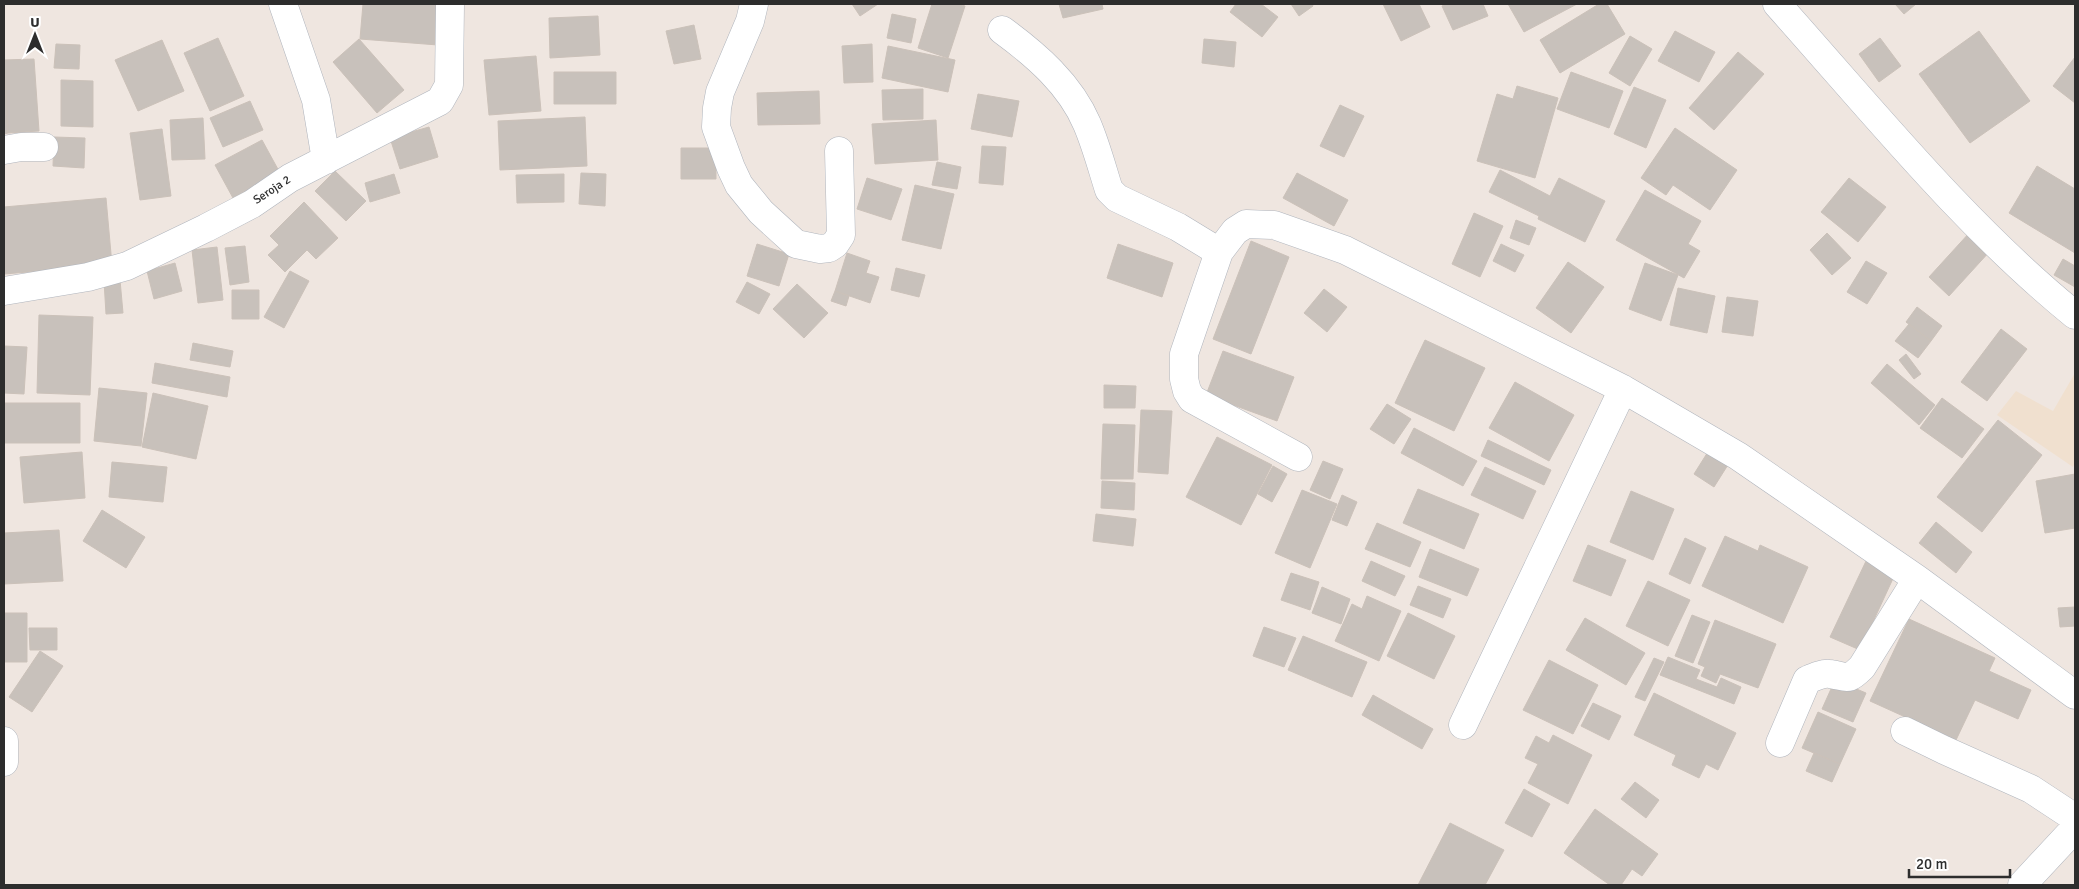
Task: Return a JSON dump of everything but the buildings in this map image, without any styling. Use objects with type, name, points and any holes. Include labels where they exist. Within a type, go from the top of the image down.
[{"type":"street","points":[[283,4],[316,100],[326,160]]},
{"type":"street","name":"Seroja 2","points":[[4,291],[88,277],[127,266],[244,208],[290,178],[440,101],[449,84],[450,4]]},
{"type":"street","points":[[754,4],[750,21],[720,92],[717,108],[716,127],[738,185],[761,212],[796,244],[820,249],[829,248],[835,244],[841,235],[839,151]]},
{"type":"street","points":[[1777,4],[1934,179],[2008,256],[2075,315]]},
{"type":"street","points":[[1002,30],[1033,53],[1072,96],[1087,124],[1109,190],[1117,198],[1178,228],[1219,252]]},
{"type":"street","points":[[4,150],[20,147],[44,147]]},
{"type":"street","points":[[1298,457],[1192,399],[1187,391],[1183,369],[1184,354],[1219,252],[1235,231],[1246,224],[1274,225],[1345,250],[1623,389],[1738,456],[1917,579],[2075,695]]},
{"type":"street","points":[[1463,725],[1623,389]]},
{"type":"street","points":[[1780,743],[1807,680],[1830,674],[1844,678],[1855,674],[1862,668],[1917,579]]},
{"type":"street","points":[[1905,731],[2031,788],[2075,818]]},
{"type":"street","points":[[4,740],[4,762]]},
{"type":"street","points":[[2022,885],[2075,828]]},
{"type":"shaded area","points":[[2075,373],[2075,462],[2073,467],[1997,415],[2016,391],[2053,411]]}]
